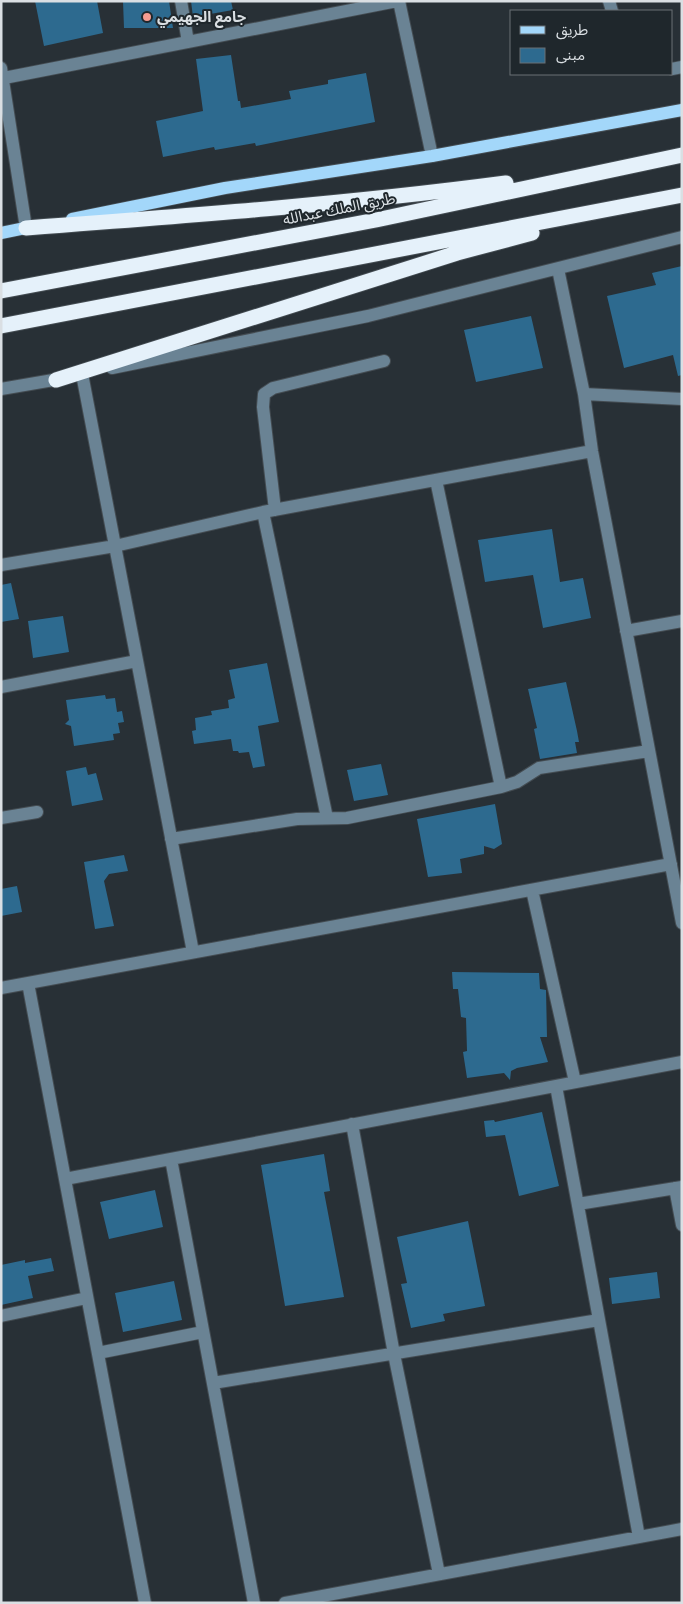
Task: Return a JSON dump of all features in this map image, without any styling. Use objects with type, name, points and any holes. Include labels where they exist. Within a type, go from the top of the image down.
[{"type":"highway","name":"طريق الملك عبدالله","points":[[1,291],[376,220],[682,155]]},
{"type":"highway","points":[[26,228],[392,198],[610,170]]},
{"type":"highway","points":[[1,326],[682,195]]},
{"type":"highway","points":[[56,380],[457,253],[659,200]]},
{"type":"main road","points":[[1,233],[225,188],[432,156],[682,110]]},
{"type":"street","points":[[181,1],[188,42]]},
{"type":"street","points":[[26,228],[2,73],[188,42],[398,1],[432,156]]},
{"type":"street","points":[[1,389],[56,380],[368,316],[682,237]]},
{"type":"street","points":[[558,269],[584,394],[592,451],[682,923]]},
{"type":"street","points":[[327,818],[269,511],[263,407],[264,394],[273,388],[384,362]]},
{"type":"street","points":[[82,374],[193,952]]},
{"type":"street","points":[[584,394],[682,399]]},
{"type":"street","points":[[1,565],[115,546],[269,511],[592,451]]},
{"type":"street","points":[[436,480],[501,788]]},
{"type":"street","points":[[626,631],[682,621]]},
{"type":"street","points":[[1,687],[137,661]]},
{"type":"street","points":[[171,839],[297,820],[347,818],[501,788],[518,782],[539,768],[649,750]]},
{"type":"street","points":[[1,818],[37,812]]},
{"type":"street","points":[[1,988],[671,864]]},
{"type":"street","points":[[532,890],[575,1082]]},
{"type":"street","points":[[28,983],[145,1603]]},
{"type":"street","points":[[65,1179],[682,1062]]},
{"type":"street","points":[[556,1086],[639,1537]]},
{"type":"street","points":[[352,1124],[394,1354],[439,1574]]},
{"type":"street","points":[[171,1159],[254,1603]]},
{"type":"street","points":[[578,1204],[678,1187],[682,1225]]},
{"type":"street","points":[[1,1316],[87,1298]]},
{"type":"street","points":[[213,1383],[599,1320]]},
{"type":"street","points":[[98,1353],[204,1332]]},
{"type":"street","points":[[285,1603],[682,1529]]},
{"type":"building","points":[[35,1],[97,1],[103,33],[44,46]]},
{"type":"building","name":"جامع الجهيمي","points":[[123,1],[169,1],[173,28],[124,28]]},
{"type":"building","points":[[191,1],[231,1],[233,10],[193,17]]},
{"type":"building","points":[[231,55],[238,101],[240,101],[241,108],[291,99],[289,91],[328,84],[328,80],[366,73],[375,122],[256,146],[255,143],[215,150],[214,147],[163,157],[156,121],[203,111],[196,59]]},
{"type":"building","points":[[682,266],[682,375],[678,376],[673,355],[624,368],[607,296],[656,285],[652,273]]},
{"type":"building","points":[[531,316],[543,368],[476,382],[464,330]]},
{"type":"building","points":[[552,529],[560,582],[583,578],[591,618],[543,628],[533,575],[485,582],[478,540]]},
{"type":"building","points":[[11,583],[19,619],[1,622],[1,585]]},
{"type":"building","points":[[63,616],[69,652],[33,658],[28,621]]},
{"type":"building","points":[[267,663],[279,722],[258,726],[265,766],[253,768],[249,752],[239,753],[238,751],[233,751],[231,739],[194,744],[192,731],[196,730],[195,718],[212,715],[211,711],[229,708],[228,700],[235,698],[229,670]]},
{"type":"building","points":[[566,682],[579,742],[575,742],[577,753],[540,759],[534,729],[537,728],[528,689]]},
{"type":"building","points":[[105,695],[106,699],[115,698],[117,712],[122,711],[124,722],[118,723],[120,733],[113,734],[114,740],[74,746],[71,726],[65,724],[69,720],[66,700]]},
{"type":"building","points":[[381,764],[388,795],[354,801],[347,770]]},
{"type":"building","points":[[86,767],[88,775],[96,773],[103,800],[72,806],[66,771]]},
{"type":"building","points":[[495,804],[502,844],[494,849],[484,846],[484,854],[460,859],[462,873],[428,877],[417,819]]},
{"type":"building","points":[[124,855],[128,871],[109,874],[104,881],[114,926],[95,929],[84,862]]},
{"type":"building","points":[[17,886],[22,912],[1,916],[1,889]]},
{"type":"building","points":[[452,972],[539,973],[540,989],[546,990],[547,1037],[540,1037],[548,1062],[517,1068],[511,1071],[510,1080],[504,1073],[467,1078],[463,1052],[467,1051],[466,1018],[461,1017],[458,989],[453,989]]},
{"type":"building","points":[[542,1112],[559,1186],[519,1196],[505,1135],[486,1137],[484,1121],[494,1120],[495,1122]]},
{"type":"building","points":[[324,1154],[330,1191],[324,1192],[344,1297],[285,1306],[261,1165]]},
{"type":"building","points":[[155,1190],[163,1227],[109,1239],[100,1202]]},
{"type":"building","points":[[468,1221],[485,1306],[443,1314],[445,1321],[411,1328],[401,1284],[407,1283],[397,1237]]},
{"type":"building","points":[[51,1258],[54,1271],[28,1276],[33,1298],[1,1305],[1,1265],[25,1260],[25,1263]]},
{"type":"building","points":[[657,1272],[660,1298],[612,1304],[609,1278]]},
{"type":"building","points":[[174,1281],[182,1320],[123,1332],[115,1293]]},
{"type":"place","name":"جامع الجهيمي","points":[[147,17]]}]
